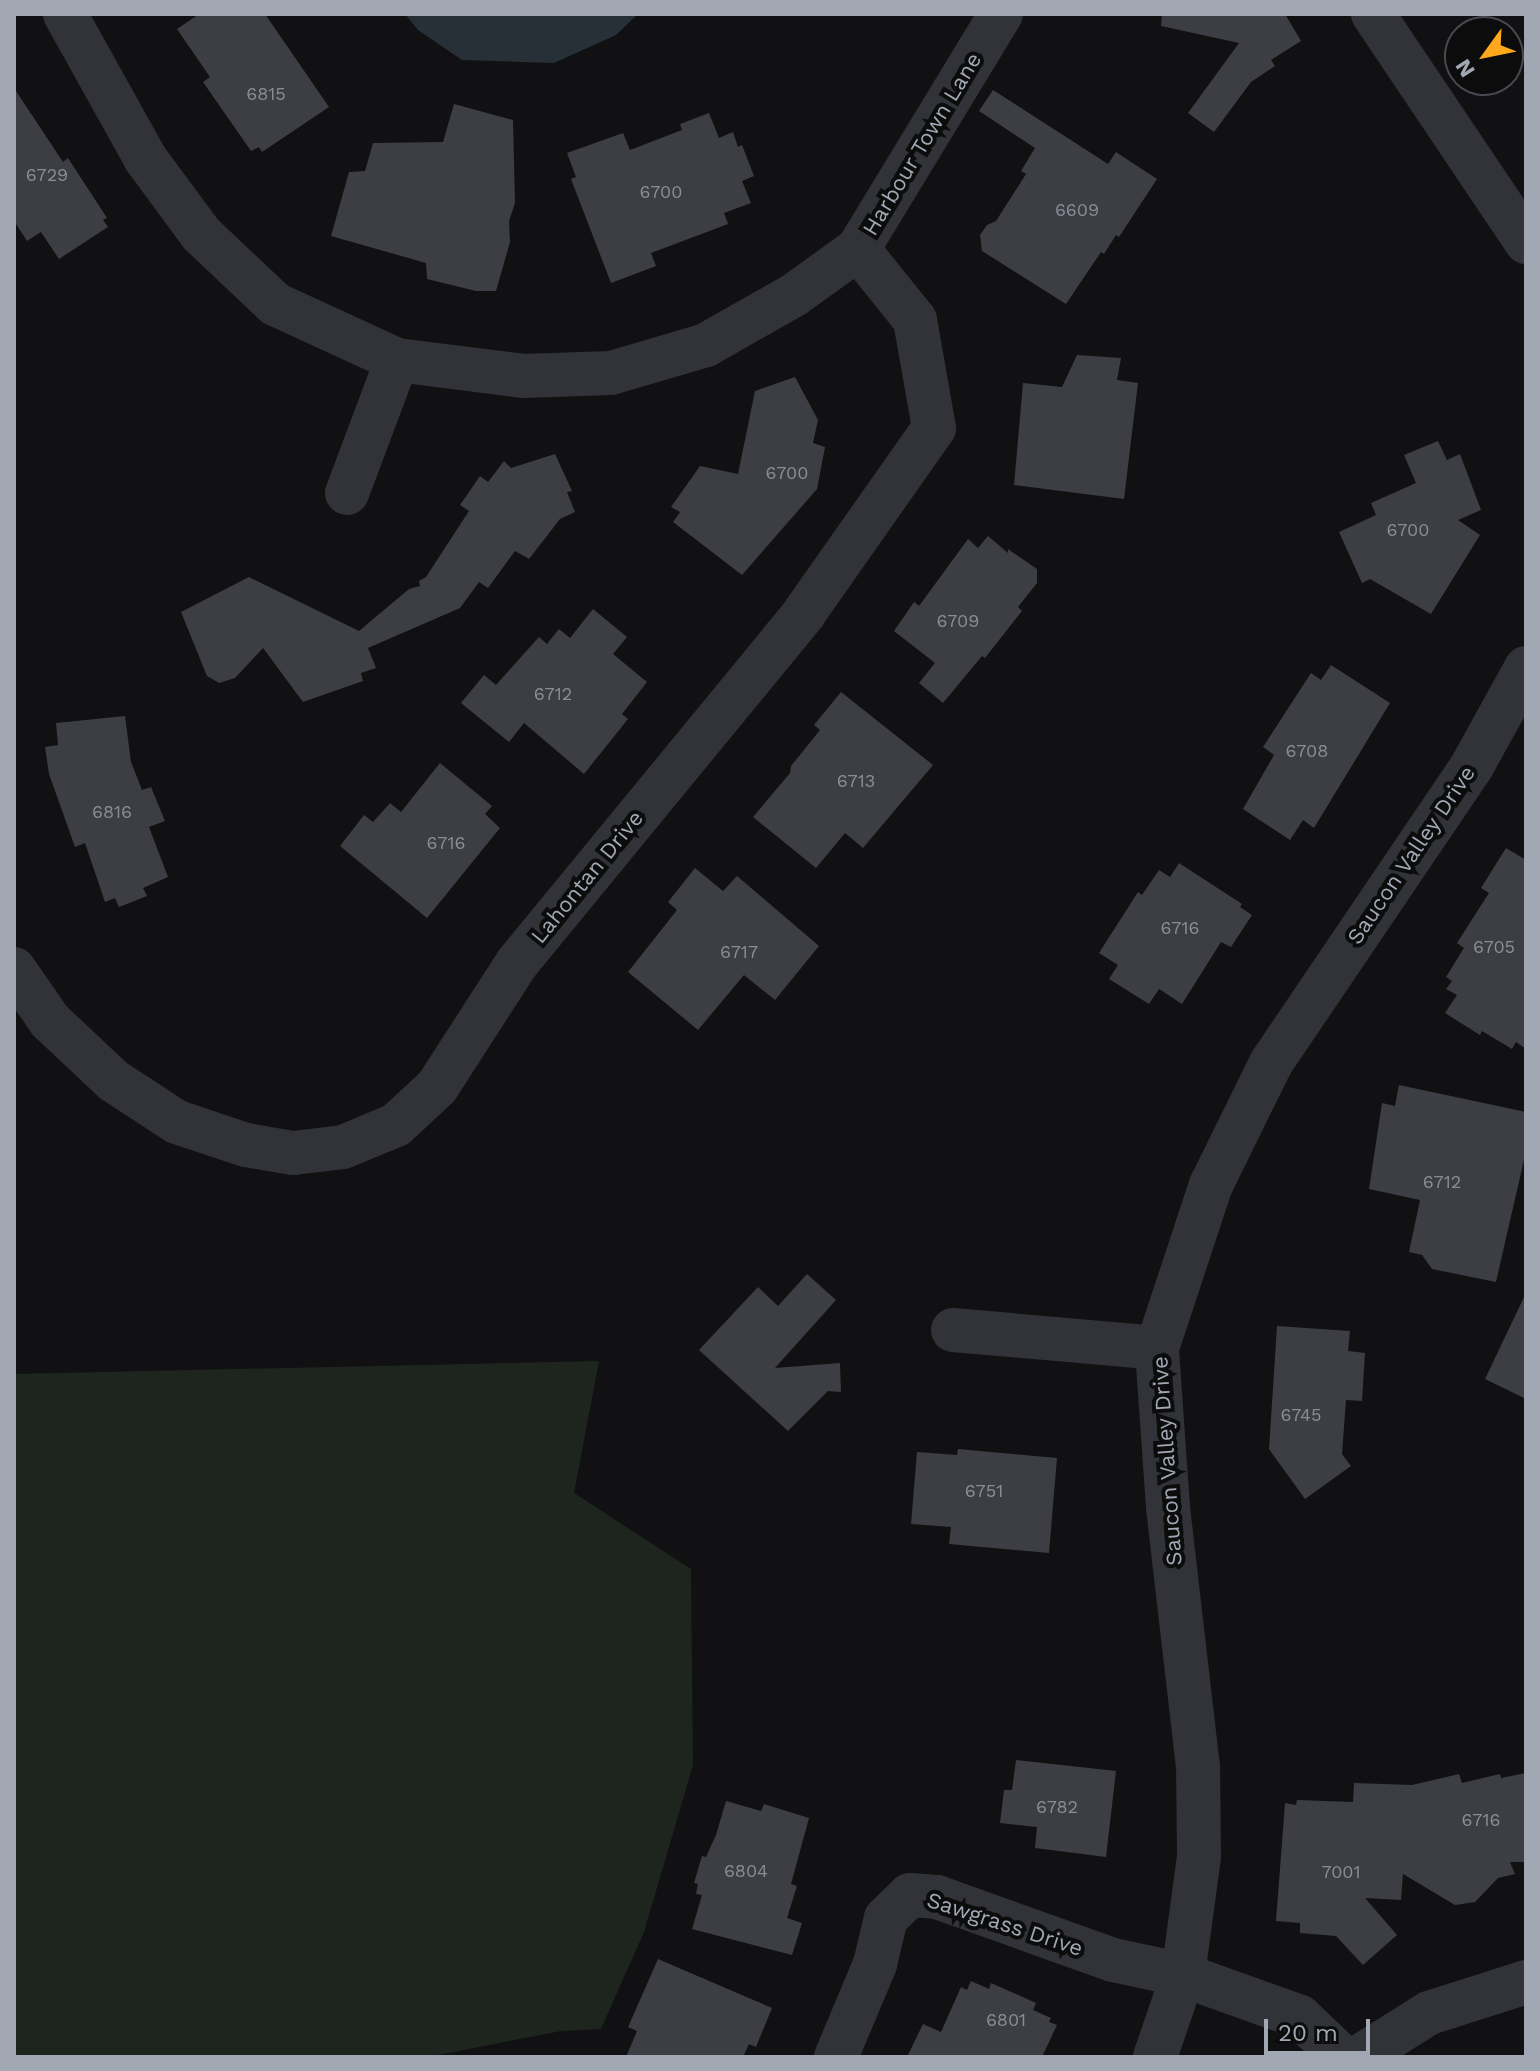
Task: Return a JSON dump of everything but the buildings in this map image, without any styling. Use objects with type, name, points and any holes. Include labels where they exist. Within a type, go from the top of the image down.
[{"type":"street","name":"Harbour Town Lane","points":[[65,14],[145,158],[201,234],[275,304],[397,360],[523,376],[611,373],[706,345],[794,295],[858,249],[1001,14]]},
{"type":"street","points":[[1373,14],[1526,242]]},
{"type":"street","name":"Lahontan Drive","points":[[14,969],[50,1021],[114,1081],[177,1122],[246,1145],[293,1153],[343,1147],[396,1125],[437,1087],[517,963],[804,613],[934,428],[915,320],[858,249]]},
{"type":"street","points":[[347,493],[397,360]]},
{"type":"street","name":"Saucon Valley Drive","points":[[1155,2057],[1183,1975],[1199,1856],[1198,1767],[1168,1507],[1157,1348],[1211,1185],[1271,1063],[1472,766],[1526,668]]},
{"type":"street","points":[[953,1330],[1157,1348]]},
{"type":"street","name":"Sawgrass Drive","points":[[836,2057],[875,1964],[886,1918],[910,1895],[937,1897],[1113,1960],[1183,1975]]},
{"type":"street","points":[[1183,1975],[1300,2017],[1342,2057]]},
{"type":"street","points":[[1359,2057],[1429,2013],[1526,1982]]},
{"type":"shaded area","points":[[405,14],[638,14],[616,35],[554,63],[462,60],[418,30]]},
{"type":"shaded area","points":[[599,1361],[574,1493],[691,1569],[693,1765],[644,1932],[601,2029],[561,2031],[428,2057],[14,2057],[14,1374]]}]
